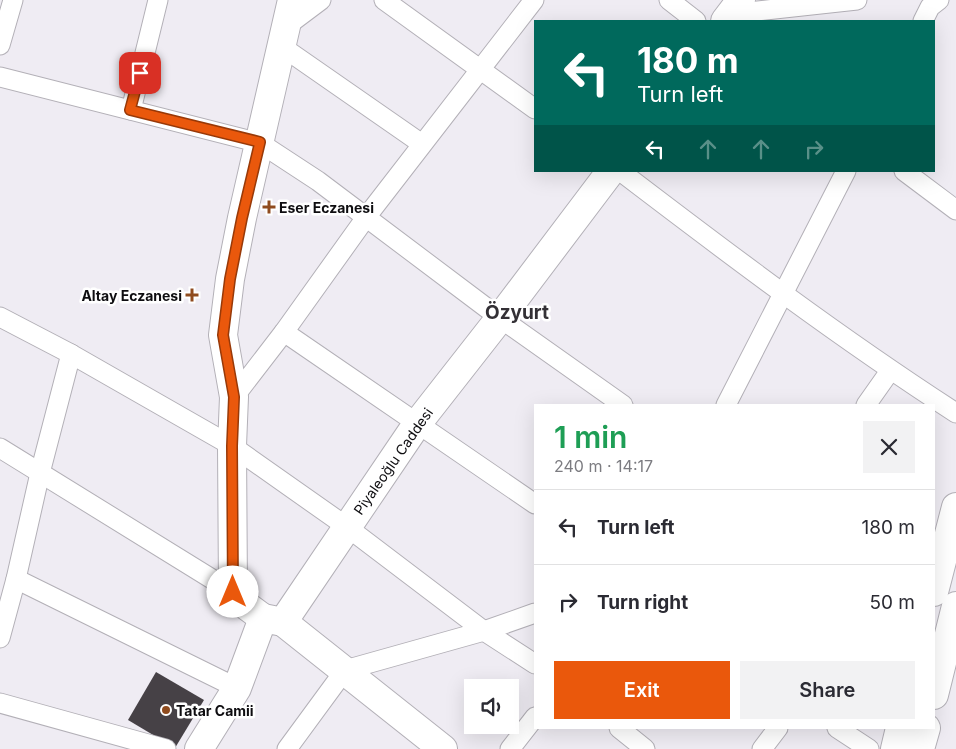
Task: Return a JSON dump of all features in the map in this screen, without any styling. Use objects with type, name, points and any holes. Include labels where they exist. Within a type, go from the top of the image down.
[{"type":"street","points":[[0,44],[13,0]]},
{"type":"street","points":[[130,110],[158,0]]},
{"type":"street","points":[[233,592],[232,446],[234,397],[223,335],[230,279],[242,218],[292,0]]},
{"type":"street","points":[[283,37],[321,0]]},
{"type":"street","points":[[384,0],[534,108]]},
{"type":"street","points":[[234,397],[284,332],[367,216],[534,0]]},
{"type":"street","points":[[669,0],[695,20]]},
{"type":"street","points":[[732,12],[857,0]]},
{"type":"street","points":[[924,20],[930,7],[940,0]]},
{"type":"street","points":[[283,37],[422,144]]},
{"type":"street","points":[[0,77],[260,142],[318,180],[500,318],[622,404]]},
{"type":"street","name":"Piyaleoğlu Caddesi","points":[[199,749],[237,688],[273,620],[347,527],[417,424],[610,172]]},
{"type":"street","points":[[621,172],[782,294],[890,371],[956,413]]},
{"type":"street","points":[[727,404],[845,172]]},
{"type":"street","points":[[906,172],[954,204]]},
{"type":"street","points":[[0,316],[71,354],[232,446],[347,527],[484,631],[534,663]]},
{"type":"street","points":[[284,332],[534,503]]},
{"type":"street","points":[[0,638],[71,354]]},
{"type":"street","points":[[867,404],[890,371]]},
{"type":"street","points":[[0,448],[233,592],[244,604],[273,620],[345,670],[444,749]]},
{"type":"street","points":[[935,588],[949,526]]},
{"type":"street","points":[[16,578],[237,688]]},
{"type":"street","points":[[935,687],[942,630],[956,606]]},
{"type":"street","points":[[287,749],[345,670],[484,631],[534,613]]},
{"type":"street","points":[[0,703],[166,749]]},
{"type":"street","points":[[510,749],[534,718]]},
{"type":"street","points":[[620,729],[645,749]]},
{"type":"street","points":[[762,749],[777,729]]},
{"type":"street","points":[[839,729],[868,749]]},
{"type":"street","points":[[895,749],[900,729]]},
{"type":"street","points":[[920,749],[926,729]]},
{"type":"building","name":"Tatar Camii","points":[[156,672],[204,700],[175,748],[128,720]]},
{"type":"place","name":"Eser Eczanesi","points":[[269,207]]},
{"type":"place","name":"Altay Eczanesi","points":[[192,295]]},
{"type":"place","name":"Tatar Camii","points":[[166,710]]},
{"type":"district","name":"Özyurt","points":[[517,312]]},
{"type":"route","points":[[140,73],[130,110],[260,142],[230,279],[223,335],[234,397],[232,446],[233,592]]}]
